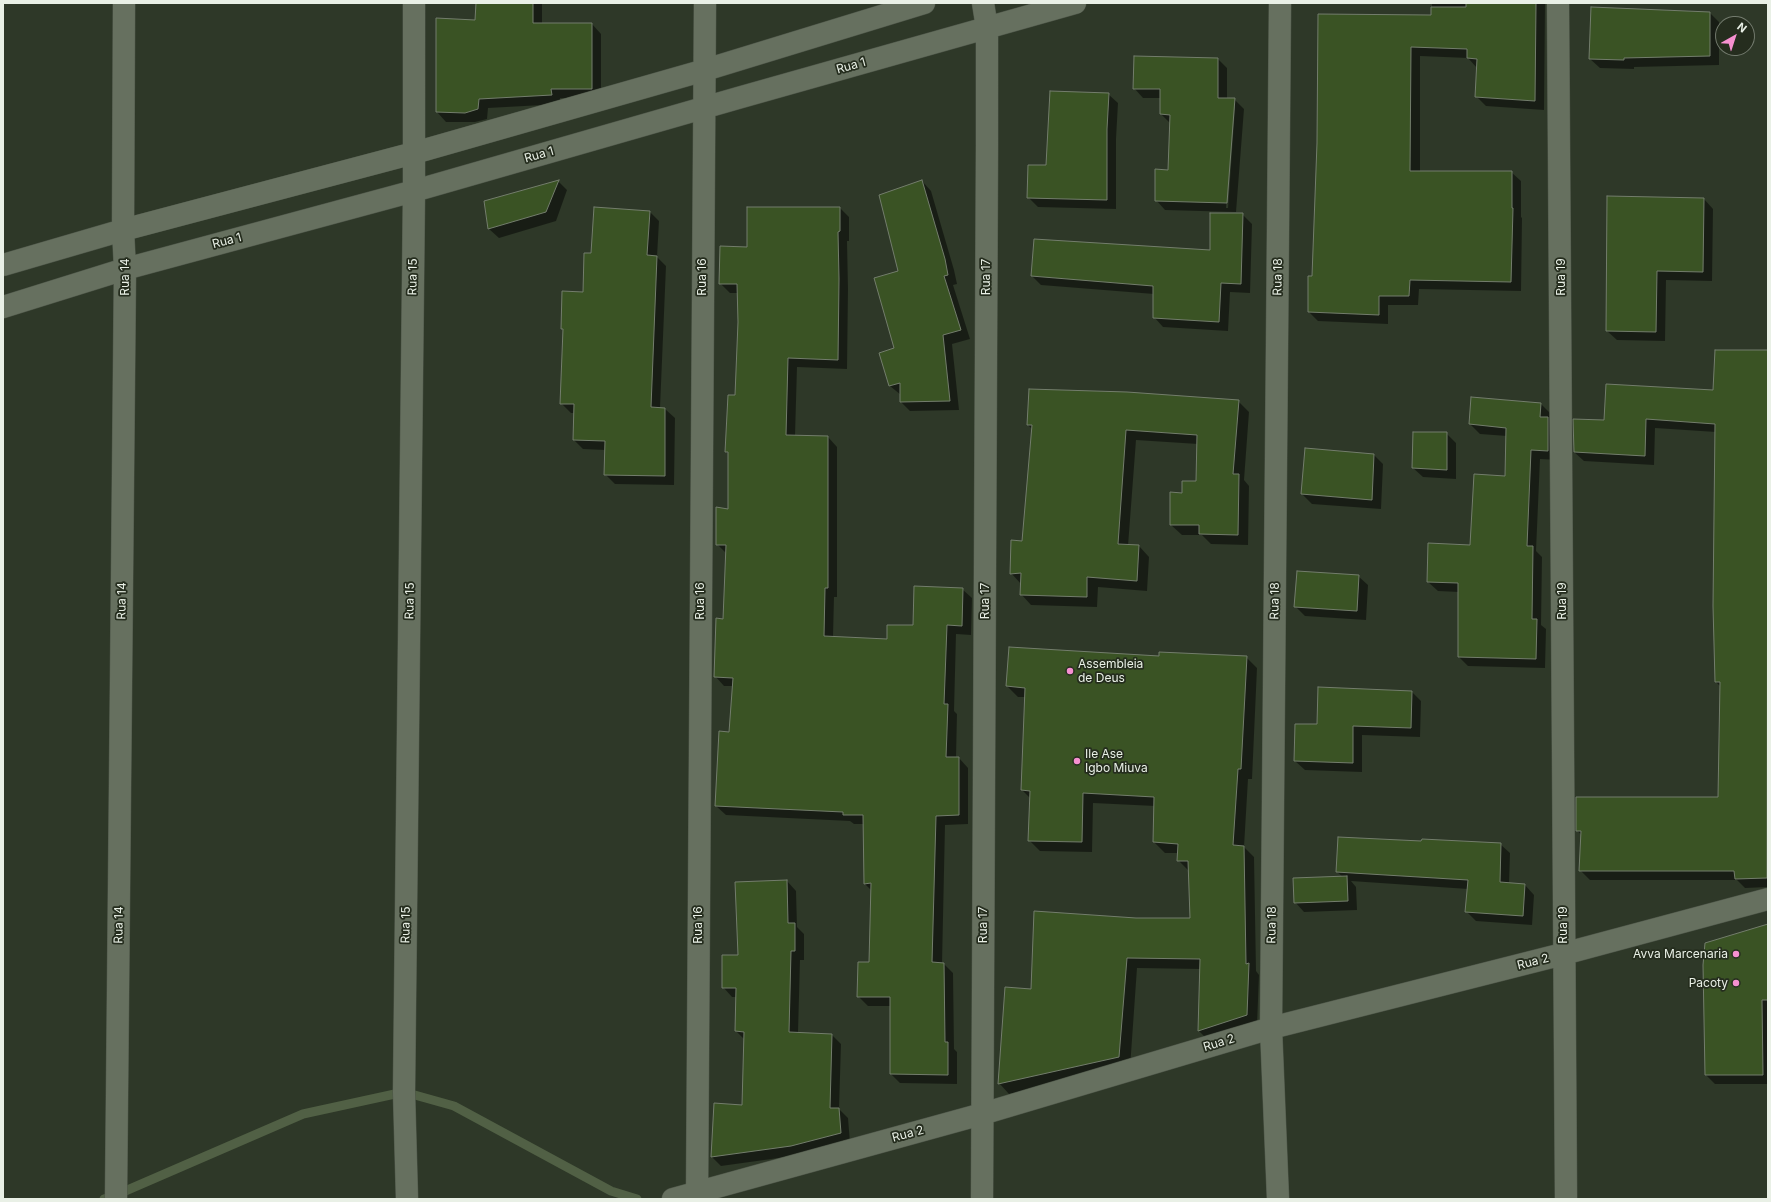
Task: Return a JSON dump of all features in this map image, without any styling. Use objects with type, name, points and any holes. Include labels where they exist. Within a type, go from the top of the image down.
[{"type":"street","name":"Rua 14","points":[[116,1199],[125,269],[124,3]]},
{"type":"street","name":"Rua 15","points":[[407,1199],[404,1092],[414,191],[414,3]]},
{"type":"street","name":"Rua 16","points":[[697,1196],[703,108],[705,70],[705,3]]},
{"type":"street","points":[[3,265],[124,230],[414,153],[705,70],[924,3]]},
{"type":"street","name":"Rua 17","points":[[982,1199],[987,28],[983,3]]},
{"type":"street","name":"Rua 1","points":[[3,306],[125,269],[414,191],[1075,3]]},
{"type":"street","name":"Rua 18","points":[[1278,1199],[1271,1028],[1280,3]]},
{"type":"street","name":"Rua 19","points":[[1558,3],[1566,1199]]},
{"type":"street","name":"Rua 2","points":[[673,1199],[697,1196],[982,1114],[1271,1028],[1564,954],[1768,899]]},
{"type":"building","points":[[476,3],[533,3],[533,23],[592,23],[592,89],[551,89],[552,95],[479,99],[478,109],[465,113],[436,112],[436,18],[475,20]]},
{"type":"building","points":[[1466,3],[1536,3],[1535,101],[1475,97],[1477,59],[1467,58],[1467,49],[1411,47],[1410,171],[1512,171],[1513,208],[1511,282],[1410,280],[1409,296],[1379,296],[1379,315],[1308,312],[1308,276],[1312,276],[1317,143],[1318,14],[1431,15],[1431,7],[1466,7]]},
{"type":"building","points":[[1591,7],[1710,12],[1710,56],[1624,58],[1624,60],[1589,59]]},
{"type":"building","points":[[1134,56],[1218,58],[1218,98],[1235,98],[1227,203],[1155,201],[1155,169],[1168,170],[1170,115],[1160,114],[1160,89],[1133,89]]},
{"type":"building","points":[[1050,91],[1109,93],[1107,129],[1107,200],[1027,198],[1028,165],[1046,165]]},
{"type":"building","points":[[559,180],[546,212],[488,229],[484,201]]},
{"type":"building","points":[[922,180],[945,259],[948,275],[944,276],[961,330],[943,335],[950,401],[900,402],[900,383],[889,386],[879,353],[894,348],[874,278],[898,271],[879,195]]},
{"type":"building","points":[[1607,196],[1704,198],[1703,272],[1657,271],[1656,332],[1606,331]]},
{"type":"building","points":[[594,207],[650,211],[647,255],[657,256],[651,407],[665,408],[665,476],[604,475],[605,441],[573,440],[574,404],[560,404],[563,329],[561,329],[562,291],[583,292],[584,253],[591,253]]},
{"type":"building","points":[[747,207],[840,207],[840,231],[838,232],[838,360],[788,358],[786,435],[828,436],[828,588],[825,588],[824,636],[887,639],[887,625],[913,625],[914,586],[963,588],[962,626],[947,625],[944,704],[948,704],[946,757],[959,757],[959,815],[936,816],[932,962],[944,963],[945,1042],[948,1042],[948,1075],[890,1074],[890,997],[857,997],[858,962],[869,962],[871,883],[864,884],[863,815],[843,815],[843,812],[715,806],[719,731],[729,732],[733,678],[714,677],[716,618],[723,619],[726,545],[716,545],[716,507],[728,509],[728,452],[725,452],[728,395],[735,395],[738,322],[737,284],[719,284],[720,246],[747,247]]},
{"type":"building","points":[[1210,213],[1243,213],[1241,284],[1221,283],[1219,322],[1153,318],[1153,286],[1031,276],[1034,239],[1210,250]]},
{"type":"building","points":[[1715,350],[1768,350],[1767,878],[1735,879],[1734,871],[1579,871],[1581,831],[1576,831],[1576,797],[1718,797],[1720,682],[1715,682],[1713,606],[1715,424],[1646,419],[1645,456],[1574,452],[1573,419],[1604,420],[1606,384],[1713,390]]},
{"type":"building","points":[[1029,389],[1127,392],[1239,400],[1233,474],[1239,474],[1238,535],[1199,534],[1199,525],[1170,525],[1170,492],[1182,493],[1182,481],[1196,481],[1197,435],[1126,430],[1118,544],[1139,545],[1137,581],[1087,577],[1087,597],[1020,595],[1021,573],[1010,574],[1011,540],[1022,541],[1032,425],[1027,425]]},
{"type":"building","points":[[1471,397],[1541,403],[1540,417],[1548,417],[1548,451],[1531,450],[1527,546],[1533,546],[1532,619],[1537,619],[1536,659],[1458,657],[1458,583],[1427,582],[1428,543],[1470,545],[1474,474],[1505,476],[1506,428],[1469,424]]},
{"type":"building","points":[[1413,432],[1447,432],[1447,470],[1412,468]]},
{"type":"building","points":[[1305,448],[1374,454],[1372,500],[1301,494]]},
{"type":"building","points":[[1297,571],[1359,575],[1357,611],[1294,607]]},
{"type":"building","points":[[1009,647],[1159,656],[1159,652],[1247,656],[1241,769],[1238,769],[1233,845],[1244,846],[1246,964],[1249,963],[1247,1015],[1198,1031],[1200,959],[1127,958],[1119,1057],[998,1084],[1005,987],[1031,989],[1034,911],[1136,918],[1190,918],[1188,861],[1177,861],[1178,844],[1153,842],[1154,797],[1083,793],[1082,842],[1028,841],[1030,791],[1021,790],[1025,688],[1006,686]]},
{"type":"building","points":[[1318,687],[1412,691],[1411,728],[1353,726],[1353,763],[1294,761],[1295,724],[1317,724]]},
{"type":"building","points":[[1338,837],[1501,843],[1500,882],[1525,884],[1523,916],[1465,912],[1468,880],[1336,872]]},
{"type":"building","points":[[1347,876],[1348,901],[1294,903],[1293,878]]},
{"type":"building","points":[[787,880],[788,923],[795,923],[795,951],[791,951],[789,1032],[832,1034],[830,1108],[839,1108],[841,1133],[791,1146],[711,1157],[714,1103],[742,1105],[744,1032],[735,1031],[736,988],[722,988],[722,955],[738,955],[735,882]]},
{"type":"building","points":[[1768,924],[1768,1000],[1762,1000],[1763,1075],[1705,1075],[1703,965],[1705,943]]},
{"type":"waterway","points":[[104,1199],[303,1114],[404,1092],[454,1106],[611,1191],[637,1199]]},
{"type":"place","name":"Assembleia de Deus","points":[[1070,671]]},
{"type":"place","name":"Ile Ase Igbo Miuva","points":[[1077,761]]},
{"type":"place","name":"Avva Marcenaria","points":[[1736,954]]},
{"type":"place","name":"Pacoty","points":[[1736,983]]}]
